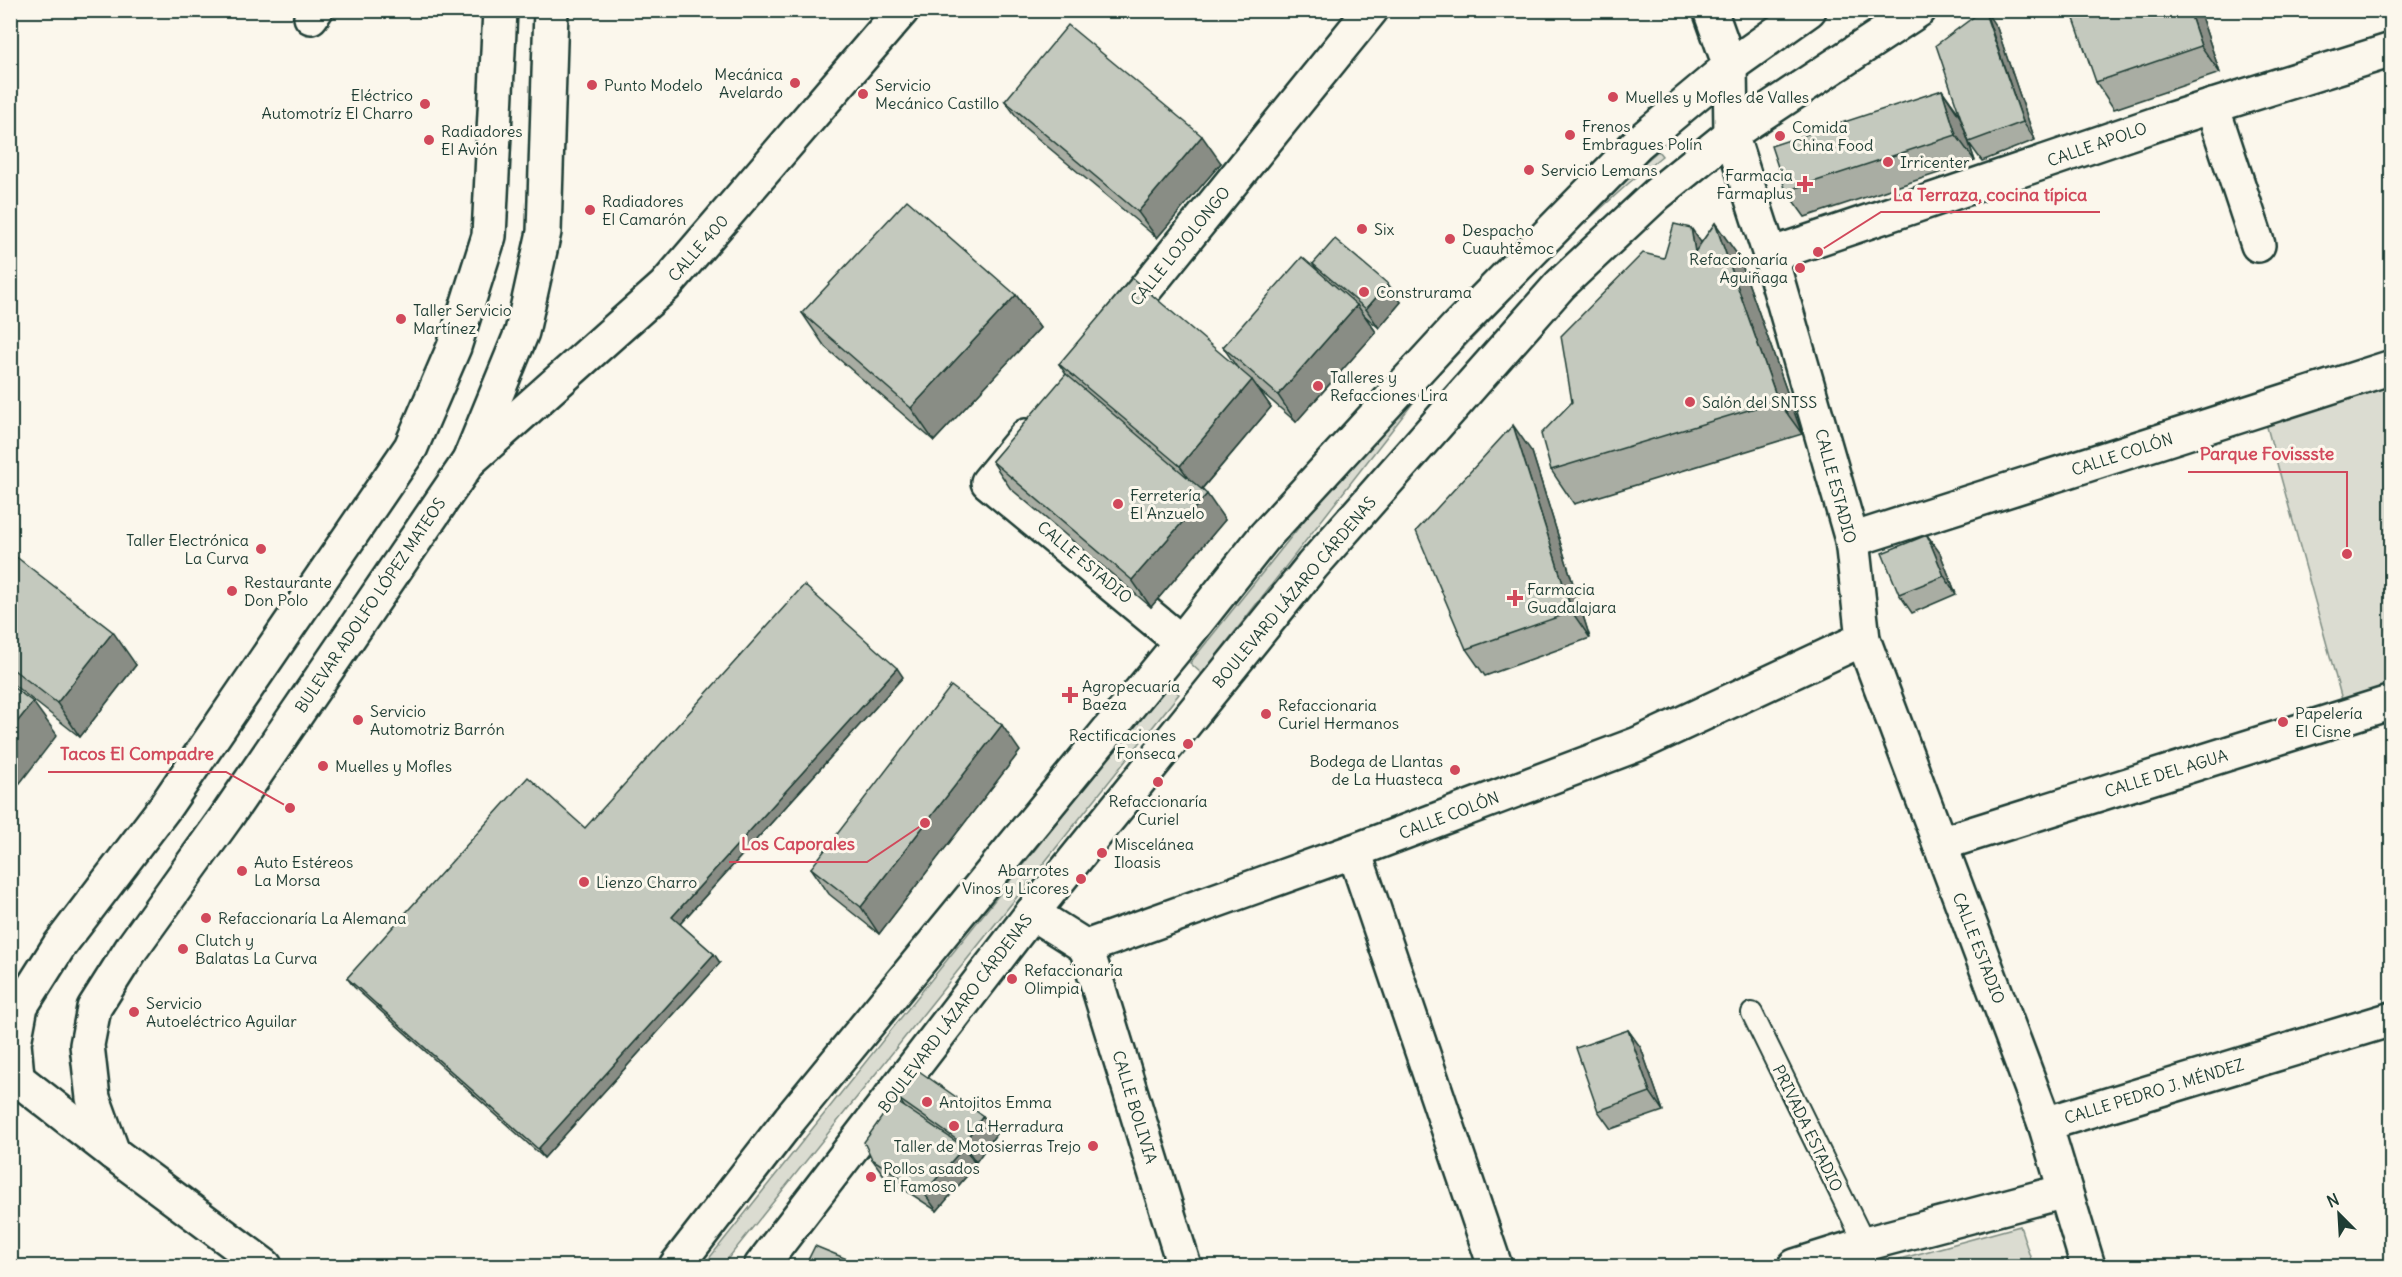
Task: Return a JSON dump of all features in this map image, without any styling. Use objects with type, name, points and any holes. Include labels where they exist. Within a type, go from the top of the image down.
[{"type":"street","points":[[265,1266],[113,1153],[14,1075],[14,1043],[21,1006],[59,946],[165,807],[411,447],[454,347],[489,236],[500,10]]},
{"type":"street","name":"BULEVAR ADOLFO LÓPEZ MATEOS","points":[[113,1153],[93,1098],[87,1045],[94,1008],[132,948],[233,806],[469,461],[522,332],[544,232],[551,10]]},
{"type":"street","name":"CALLE 400","points":[[469,461],[665,286],[902,10]]},
{"type":"street","name":"CALLE LOJOLONGO","points":[[1101,343],[1371,10]]},
{"type":"street","name":"CALLE ESTADIO","points":[[1710,10],[1730,66],[1731,134],[1770,255],[1852,540],[1863,639],[2045,1124]]},
{"type":"street","points":[[676,1266],[790,1119],[1182,642],[1265,536],[1456,328],[1638,143],[1730,66],[1809,10]]},
{"type":"street","name":"BOULEVARD LÁZARO CÁRDENAS","points":[[761,1266],[1032,913],[1312,566],[1560,285],[1657,194],[1731,134],[1919,10]]},
{"type":"street","name":"CALLE APOLO","points":[[1770,255],[2212,106],[2391,50]]},
{"type":"street","points":[[2212,106],[2258,245]]},
{"type":"street","name":"CALLE COLÓN","points":[[1852,540],[2391,367]]},
{"type":"street","name":"CALLE ESTADIO","points":[[1041,417],[988,482],[1182,642]]},
{"type":"street","name":"CALLE COLÓN","points":[[1086,946],[1354,851],[1638,744],[1863,639]]},
{"type":"street","name":"CALLE DEL AGUA","points":[[1940,844],[2391,702]]},
{"type":"street","points":[[1354,851],[1495,1266]]},
{"type":"street","points":[[1032,913],[1086,946]]},
{"type":"street","name":"CALLE BOLIVIA","points":[[1086,946],[1184,1266]]},
{"type":"street","name":"CALLE PEDRO J. MÉNDEZ","points":[[2088,1266],[2045,1124],[2391,1019]]},
{"type":"street","points":[[1795,1266],[1865,1244],[2065,1191]]},
{"type":"lane","name":"PRIVADA ESTADIO","points":[[1752,1013],[1865,1244]]},
{"type":"shaded area","points":[[1658,151],[1662,156],[1565,241],[1423,390],[1202,674],[1190,663],[1364,446],[1466,332],[1624,180]]},
{"type":"shaded area","points":[[2391,380],[2391,692],[2344,707],[2264,416]]},
{"type":"shaded area","points":[[1167,684],[1179,694],[722,1266],[703,1266]]},
{"type":"shaded area","points":[[2020,1226],[2033,1266],[1874,1266]]},
{"type":"building","points":[[1983,10],[2023,122],[1969,142],[1936,45]]},
{"type":"building","points":[[2071,10],[2189,10],[2201,46],[2096,82]]},
{"type":"building","points":[[1068,25],[1202,136],[1138,212],[1005,101]]},
{"type":"building","points":[[1942,90],[1956,135],[1786,191],[1771,146]]},
{"type":"building","points":[[907,200],[1016,295],[911,408],[802,313]]},
{"type":"building","name":"Salón del SNTSS","points":[[1715,223],[1778,401],[1551,470],[1541,434],[1572,402],[1561,336],[1643,253],[1664,258],[1674,224],[1691,228],[1695,252]]},
{"type":"building","points":[[1335,239],[1388,284],[1366,309],[1313,264]]},
{"type":"building","points":[[1302,257],[1357,305],[1278,395],[1223,347]]},
{"type":"building","points":[[1132,278],[1252,380],[1180,466],[1059,364]]},
{"type":"building","name":"Ferretería El Anzuelo","points":[[1066,374],[1207,494],[1132,580],[992,461]]},
{"type":"building","name":"Farmacia Guadalajara","points":[[1513,425],[1572,612],[1466,649],[1416,531]]},
{"type":"building","points":[[1927,535],[1944,576],[1899,594],[1882,553]]},
{"type":"building","points":[[10,552],[113,632],[57,703],[10,667]]},
{"type":"building","name":"Lienzo Charro","points":[[804,585],[897,668],[672,917],[714,954],[538,1149],[347,978],[528,777],[585,828]]},
{"type":"building","points":[[10,685],[33,702],[10,731]]},
{"type":"building","points":[[951,686],[1002,725],[861,907],[811,868]]},
{"type":"building","points":[[1628,1030],[1650,1092],[1598,1111],[1576,1048]]},
{"type":"building","points":[[919,1071],[983,1116],[963,1144],[899,1099]]},
{"type":"building","points":[[894,1100],[964,1147],[924,1193],[872,1159],[864,1142]]},
{"type":"building","points":[[815,1246],[864,1266],[805,1266]]},
{"type":"place","name":"Mecánica Avelardo","points":[[795,83]]},
{"type":"place","name":"Punto Modelo","points":[[592,85]]},
{"type":"place","name":"Servicio Mecánico Castillo","points":[[863,94]]},
{"type":"place","name":"Muelles y Mofles de Valles","points":[[1613,97]]},
{"type":"place","name":"Eléctrico Automotríz El Charro","points":[[425,104]]},
{"type":"place","name":"Frenos Embragues Polín","points":[[1570,135]]},
{"type":"place","name":"Comida China Food","points":[[1780,136]]},
{"type":"place","name":"Radiadores El Avión","points":[[429,140]]},
{"type":"place","name":"Irricenter","points":[[1888,162]]},
{"type":"place","name":"Servicio Lemans","points":[[1529,170]]},
{"type":"place","name":"Farmacia Farmaplus","points":[[1805,184]]},
{"type":"place","name":"Radiadores El Camarón","points":[[590,210]]},
{"type":"place","name":"Six","points":[[1362,229]]},
{"type":"place","name":"Despacho Cuauhtémoc","points":[[1450,239]]},
{"type":"place","name":"La Terraza, cocina típica","points":[[1818,252]]},
{"type":"place","name":"Refaccionaría Aguiñaga","points":[[1800,268]]},
{"type":"place","name":"Construrama","points":[[1364,292]]},
{"type":"place","name":"Taller Servicio Martínez","points":[[401,319]]},
{"type":"place","name":"Talleres y Refacciones Lira","points":[[1318,386]]},
{"type":"place","name":"Salón del SNTSS","points":[[1690,402]]},
{"type":"place","name":"Ferretería El Anzuelo","points":[[1118,504]]},
{"type":"place","name":"Taller Electrónica La Curva","points":[[261,549]]},
{"type":"place","name":"Parque Fovissste","points":[[2347,554]]},
{"type":"place","name":"Restaurante Don Polo","points":[[232,591]]},
{"type":"place","name":"Farmacia Guadalajara","points":[[1515,598]]},
{"type":"place","name":"Agropecuaría Baeza","points":[[1070,695]]},
{"type":"place","name":"Refaccionaria Curiel Hermanos","points":[[1266,714]]},
{"type":"place","name":"Servicio Automotriz Barrón","points":[[358,720]]},
{"type":"place","name":"Papelería El Cisne","points":[[2283,722]]},
{"type":"place","name":"Rectificaciones Fonseca","points":[[1188,744]]},
{"type":"place","name":"Muelles y Mofles","points":[[323,766]]},
{"type":"place","name":"Bodega de Llantas de La Huasteca","points":[[1455,770]]},
{"type":"place","name":"Refaccionaría Curiel","points":[[1158,782]]},
{"type":"place","name":"Tacos El Compadre","points":[[290,808]]},
{"type":"place","name":"Los Caporales","points":[[925,823]]},
{"type":"place","name":"Miscelánea Iloasis","points":[[1102,853]]},
{"type":"place","name":"Auto Estéreos La Morsa","points":[[242,871]]},
{"type":"place","name":"Abarrotes Vinos y Licores","points":[[1081,879]]},
{"type":"place","name":"Lienzo Charro","points":[[584,882]]},
{"type":"place","name":"Refaccionaría La Alemana","points":[[206,918]]},
{"type":"place","name":"Clutch y Balatas La Curva","points":[[183,949]]},
{"type":"place","name":"Refaccionaría Olimpia","points":[[1012,979]]},
{"type":"place","name":"Servicio Autoeléctrico Aguilar","points":[[134,1012]]},
{"type":"place","name":"Antojitos Emma","points":[[927,1102]]},
{"type":"place","name":"La Herradura","points":[[954,1126]]},
{"type":"place","name":"Taller de Motosierras Trejo","points":[[1093,1146]]},
{"type":"place","name":"Pollos asados El Famoso","points":[[871,1177]]}]
